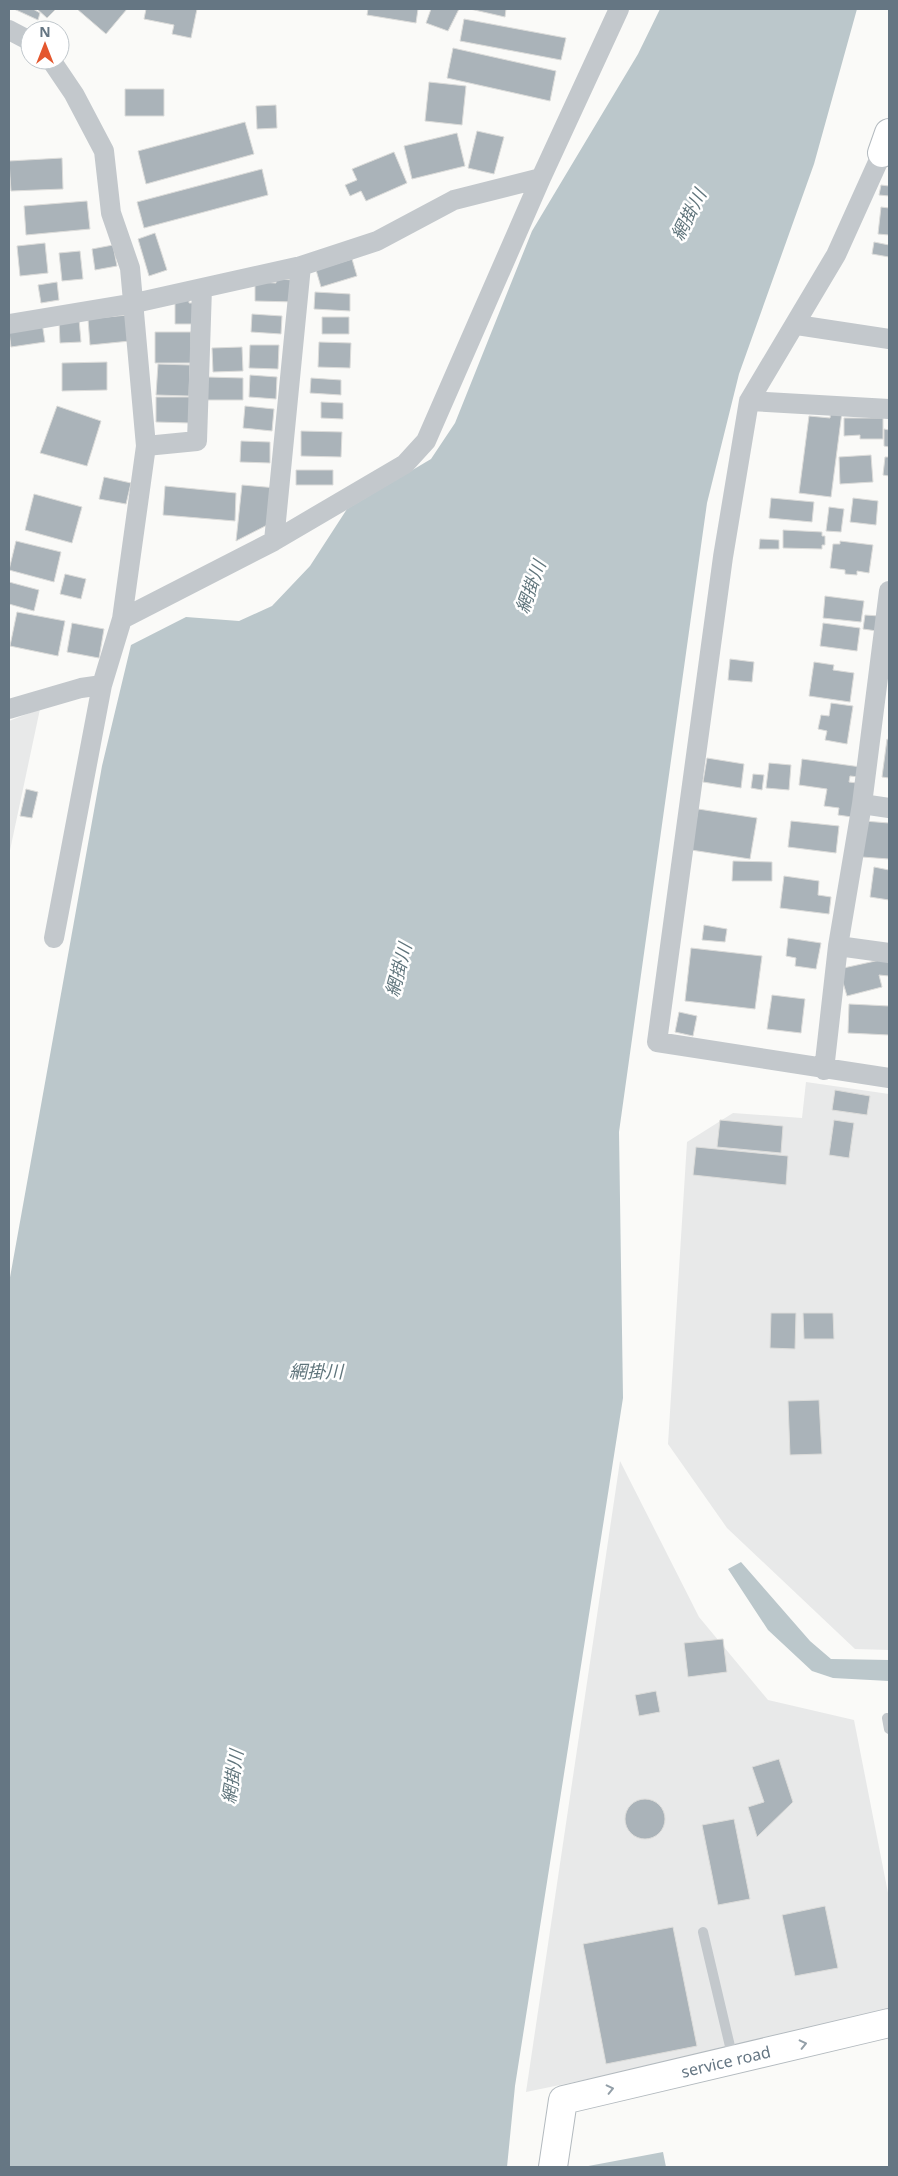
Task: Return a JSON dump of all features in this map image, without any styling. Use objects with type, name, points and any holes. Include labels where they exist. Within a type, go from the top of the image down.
[{"type":"street","points":[[122,619],[274,541],[405,464],[426,441],[541,178],[619,9]]},
{"type":"street","points":[[54,938],[102,685],[122,619],[146,446],[135,303],[130,268],[111,213],[104,150],[74,94],[58,70]]},
{"type":"street","points":[[887,147],[836,256],[750,401],[723,558],[657,1042],[824,1070],[889,1078]]},
{"type":"street","points":[[9,324],[135,303],[301,266],[377,241],[454,200],[541,178]]},
{"type":"street","points":[[274,541],[301,266]]},
{"type":"street","points":[[146,446],[197,441],[202,288]]},
{"type":"street","points":[[796,325],[889,339]]},
{"type":"street","points":[[750,401],[889,409]]},
{"type":"street","points":[[824,1070],[838,946],[883,676],[889,591]]},
{"type":"street","points":[[9,709],[81,688],[102,685]]},
{"type":"street","points":[[862,804],[889,808]]},
{"type":"street","points":[[838,946],[889,953]]},
{"type":"street","name":"service road","points":[[553,2167],[563,2100],[889,2023]]},
{"type":"lane","points":[[703,1932],[733,2060]]},
{"type":"shaded area","points":[[40,709],[9,855],[9,721]]},
{"type":"shaded area","points":[[806,1082],[889,1094],[889,1650],[855,1649],[727,1528],[668,1444],[687,1142],[733,1113],[802,1118]]},
{"type":"shaded area","points":[[620,1461],[699,1617],[768,1700],[854,1720],[889,1898],[889,2017],[526,2092]]},
{"type":"water","name":"網掛川","points":[[660,9],[857,9],[814,164],[739,374],[707,503],[619,1132],[623,1398],[515,2086],[507,2167],[9,2167],[9,1283],[102,766],[131,645],[186,617],[239,621],[272,606],[310,566],[347,509],[431,459],[455,423],[532,231],[638,54]]},
{"type":"water","points":[[741,1562],[810,1641],[831,1659],[889,1660],[889,1681],[833,1678],[812,1671],[768,1630],[728,1569]]},
{"type":"water","points":[[663,2152],[666,2167],[583,2167]]},
{"type":"building","points":[[14,9],[33,9],[40,13],[38,20]]},
{"type":"building","points":[[37,9],[56,9],[47,18]]},
{"type":"building","points":[[77,9],[127,9],[106,34]]},
{"type":"building","points":[[146,9],[197,9],[191,38],[172,34],[174,25],[144,19]]},
{"type":"building","points":[[368,9],[418,9],[416,23],[367,15]]},
{"type":"building","points":[[431,9],[459,9],[448,31],[426,23]]},
{"type":"building","points":[[470,9],[506,9],[505,17]]},
{"type":"building","points":[[464,19],[566,38],[561,60],[460,41]]},
{"type":"building","points":[[453,48],[556,71],[550,101],[447,78]]},
{"type":"building","points":[[429,82],[466,86],[462,125],[425,121]]},
{"type":"building","points":[[125,89],[164,89],[164,116],[125,116]]},
{"type":"building","points":[[276,105],[277,128],[257,129],[256,106]]},
{"type":"building","points":[[245,122],[254,154],[146,184],[138,151]]},
{"type":"building","points":[[477,131],[504,137],[494,174],[468,168]]},
{"type":"building","points":[[457,133],[465,166],[412,179],[404,146]]},
{"type":"building","points":[[394,152],[407,183],[366,201],[361,191],[350,196],[345,185],[357,180],[352,169]]},
{"type":"building","points":[[62,158],[63,189],[11,191],[9,161]]},
{"type":"building","points":[[262,169],[268,195],[144,228],[137,202]]},
{"type":"building","points":[[881,185],[889,186],[889,196],[879,195]]},
{"type":"building","points":[[87,201],[90,229],[26,235],[24,206]]},
{"type":"building","points":[[881,207],[889,208],[889,235],[878,234]]},
{"type":"building","points":[[155,233],[167,270],[149,276],[138,239]]},
{"type":"building","points":[[874,242],[889,245],[889,257],[872,254]]},
{"type":"building","points":[[45,243],[48,273],[20,276],[17,246]]},
{"type":"building","points":[[113,245],[117,266],[95,270],[92,249]]},
{"type":"building","points":[[80,251],[83,279],[62,281],[59,253]]},
{"type":"building","points":[[352,259],[357,276],[321,287],[316,270]]},
{"type":"building","points":[[276,279],[296,280],[296,302],[255,301],[255,282],[276,283]]},
{"type":"building","points":[[57,282],[59,300],[41,303],[38,285]]},
{"type":"building","points":[[315,292],[350,294],[350,311],[314,309]]},
{"type":"building","points":[[175,296],[189,297],[189,303],[197,303],[196,324],[175,324]]},
{"type":"building","points":[[252,314],[282,316],[281,334],[251,332]]},
{"type":"building","points":[[127,315],[130,341],[90,345],[88,319]]},
{"type":"building","points":[[322,317],[349,317],[349,334],[322,334]]},
{"type":"building","points":[[79,319],[81,342],[60,343],[59,320]]},
{"type":"building","points":[[42,323],[45,342],[11,347],[9,332]]},
{"type":"building","points":[[155,332],[191,332],[191,363],[155,363]]},
{"type":"building","points":[[319,342],[351,343],[350,368],[318,367]]},
{"type":"building","points":[[250,345],[279,345],[278,369],[249,368]]},
{"type":"building","points":[[242,347],[243,371],[213,372],[212,348]]},
{"type":"building","points":[[107,362],[107,390],[62,391],[62,363]]},
{"type":"building","points":[[158,364],[190,365],[189,396],[156,395]]},
{"type":"building","points":[[250,375],[277,377],[276,399],[249,397]]},
{"type":"building","points":[[207,377],[243,378],[243,400],[206,400]]},
{"type":"building","points":[[311,378],[341,380],[341,395],[310,393]]},
{"type":"building","points":[[156,397],[191,397],[190,423],[156,422]]},
{"type":"building","points":[[321,402],[343,403],[343,419],[321,418]]},
{"type":"building","points":[[57,406],[101,421],[87,466],[40,453]]},
{"type":"building","points":[[245,406],[274,409],[272,431],[243,428]]},
{"type":"building","points":[[831,410],[842,412],[831,497],[799,493],[809,416],[830,418]]},
{"type":"building","points":[[844,418],[883,418],[883,439],[860,439],[860,435],[844,436]]},
{"type":"building","points":[[884,429],[889,430],[889,447],[884,446]]},
{"type":"building","points":[[301,431],[342,432],[341,457],[301,456]]},
{"type":"building","points":[[241,441],[270,442],[270,463],[240,462]]},
{"type":"building","points":[[871,455],[873,482],[840,484],[839,457]]},
{"type":"building","points":[[885,457],[889,457],[889,476],[883,475]]},
{"type":"building","points":[[296,470],[333,470],[333,485],[296,485]]},
{"type":"building","points":[[104,477],[131,483],[126,504],[99,499]]},
{"type":"building","points":[[242,485],[277,488],[275,521],[236,541]]},
{"type":"building","points":[[165,486],[236,493],[235,521],[163,515]]},
{"type":"building","points":[[34,494],[82,507],[72,543],[25,530]]},
{"type":"building","points":[[771,498],[814,502],[812,522],[769,518]]},
{"type":"building","points":[[853,498],[878,501],[876,525],[850,522]]},
{"type":"building","points":[[829,507],[844,509],[841,532],[826,531]]},
{"type":"building","points":[[783,530],[822,532],[822,536],[825,536],[825,545],[822,545],[822,549],[783,548]]},
{"type":"building","points":[[760,539],[779,540],[779,549],[759,549]]},
{"type":"building","points":[[16,541],[61,552],[54,582],[9,570]]},
{"type":"building","points":[[840,541],[873,545],[869,573],[857,571],[857,575],[845,574],[845,570],[830,568],[833,544],[840,544]]},
{"type":"building","points":[[65,574],[86,579],[81,599],[60,594]]},
{"type":"building","points":[[9,582],[39,590],[34,611],[9,604]]},
{"type":"building","points":[[825,596],[864,601],[861,622],[823,618]]},
{"type":"building","points":[[17,612],[65,621],[58,656],[10,646]]},
{"type":"building","points":[[865,615],[879,616],[877,631],[863,629]]},
{"type":"building","points":[[72,623],[104,629],[99,658],[67,652]]},
{"type":"building","points":[[823,623],[860,628],[857,651],[820,646]]},
{"type":"building","points":[[730,659],[754,662],[752,682],[728,680]]},
{"type":"building","points":[[814,662],[834,665],[833,670],[854,673],[850,702],[809,696]]},
{"type":"building","points":[[831,703],[853,706],[847,744],[825,740],[827,731],[818,729],[821,715],[829,716]]},
{"type":"building","points":[[887,739],[889,740],[889,778],[882,777]]},
{"type":"building","points":[[707,758],[744,764],[741,788],[703,782]]},
{"type":"building","points":[[802,759],[861,767],[859,777],[850,776],[849,782],[857,783],[852,817],[838,815],[839,808],[824,806],[827,789],[799,785]]},
{"type":"building","points":[[769,763],[791,765],[789,790],[766,788]]},
{"type":"building","points":[[753,774],[764,775],[762,790],[751,788]]},
{"type":"building","points":[[26,789],[38,792],[32,818],[20,816]]},
{"type":"building","points":[[698,809],[757,818],[750,859],[691,850]]},
{"type":"building","points":[[791,821],[839,826],[836,853],[788,847]]},
{"type":"building","points":[[864,821],[889,823],[889,859],[862,857]]},
{"type":"building","points":[[733,861],[772,862],[772,881],[732,881]]},
{"type":"building","points":[[874,867],[889,870],[889,900],[870,897]]},
{"type":"building","points":[[784,876],[819,881],[818,895],[831,897],[829,914],[780,908]]},
{"type":"building","points":[[704,925],[727,929],[725,942],[702,940]]},
{"type":"building","points":[[788,938],[821,943],[816,969],[795,966],[796,958],[786,956]]},
{"type":"building","points":[[691,948],[762,956],[755,1009],[685,1001]]},
{"type":"building","points":[[889,958],[889,976],[879,975],[882,987],[847,996],[839,969]]},
{"type":"building","points":[[772,995],[805,999],[801,1033],[767,1029]]},
{"type":"building","points":[[849,1004],[889,1006],[889,1035],[848,1033]]},
{"type":"building","points":[[679,1012],[697,1016],[693,1036],[675,1032]]},
{"type":"building","points":[[835,1090],[870,1096],[867,1115],[832,1110]]},
{"type":"building","points":[[720,1120],[783,1126],[781,1153],[717,1147]]},
{"type":"building","points":[[834,1120],[854,1123],[849,1158],[829,1155]]},
{"type":"building","points":[[696,1147],[788,1156],[786,1185],[693,1175]]},
{"type":"building","points":[[771,1313],[796,1313],[795,1349],[770,1348]]},
{"type":"building","points":[[803,1313],[833,1313],[834,1339],[804,1339]]},
{"type":"building","points":[[819,1400],[822,1454],[790,1455],[788,1401]]},
{"type":"building","points":[[723,1639],[727,1672],[688,1677],[684,1643]]},
{"type":"building","points":[[656,1691],[660,1712],[639,1716],[635,1695]]},
{"type":"building","points":[[779,1759],[793,1802],[757,1837],[748,1807],[764,1802],[752,1767]]},
{"type":"building","points":[[649,1799],[656,1802],[662,1808],[665,1819],[664,1827],[656,1836],[649,1839],[641,1839],[634,1836],[626,1827],[625,1815],[628,1808],[637,1800]]},
{"type":"building","points":[[734,1819],[750,1899],[718,1905],[702,1825]]},
{"type":"building","points":[[825,1906],[838,1968],[795,1976],[782,1915]]},
{"type":"building","points":[[673,1927],[697,2046],[606,2064],[583,1944]]}]
